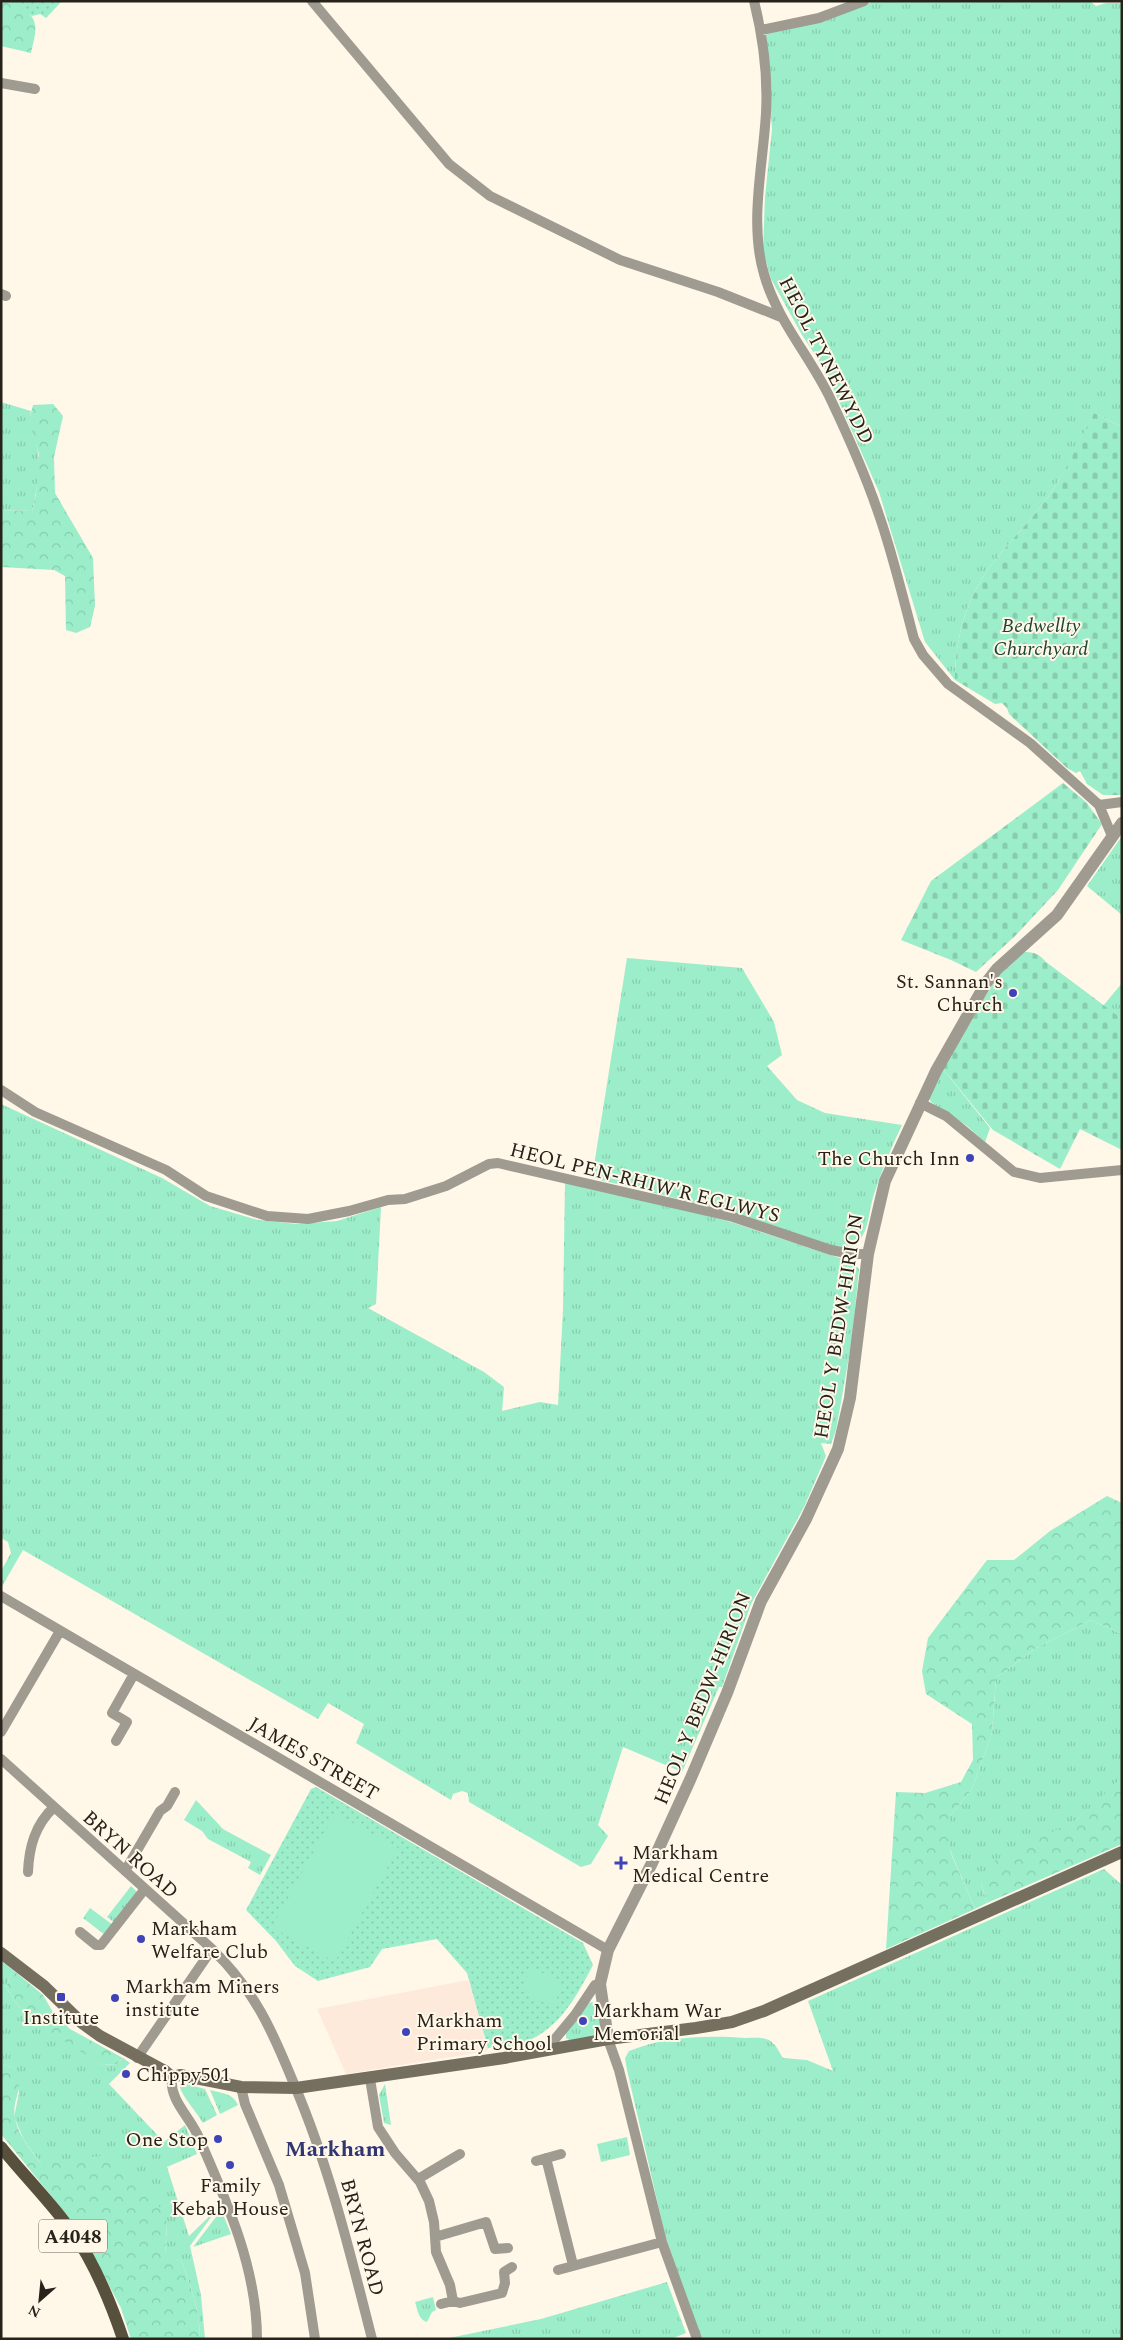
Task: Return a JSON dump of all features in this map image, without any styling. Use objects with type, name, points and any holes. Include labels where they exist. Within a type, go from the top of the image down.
[{"type":"main road","points":[[1,1953],[44,1986],[82,2023],[100,2036],[137,2058],[165,2071],[172,2077],[180,2075],[241,2087],[296,2088],[370,2079],[608,2039],[732,2022],[764,2011],[1122,1852]]},
{"type":"main road","name":"A4048","points":[[1,2147],[55,2211],[86,2254],[109,2298],[123,2339]]},
{"type":"street","points":[[312,1],[449,164],[490,196],[620,260],[718,292],[781,317]]},
{"type":"street","name":"HEOL TYNEWYDD","points":[[754,1],[761,30],[766,112],[757,221],[757,246],[764,275],[781,317],[808,357],[830,398],[857,457],[880,516],[914,639],[923,655],[948,684],[1030,743],[1099,804]]},
{"type":"street","points":[[761,30],[819,18],[864,1]]},
{"type":"street","points":[[1,83],[35,89]]},
{"type":"street","points":[[1112,836],[1099,804],[1122,802]]},
{"type":"street","name":"HEOL Y BEDW-HIRION","points":[[608,2039],[600,1984],[608,1950],[652,1863],[690,1780],[727,1693],[761,1601],[806,1519],[838,1449],[850,1398],[868,1254],[884,1181],[940,1064],[986,983],[997,969],[1056,915],[1122,823]]},
{"type":"street","name":"HEOL PEN-RHIW'R EGLWYS","points":[[1,1090],[35,1112],[166,1170],[206,1196],[267,1216],[308,1219],[349,1211],[388,1200],[413,1197],[446,1186],[489,1164],[498,1162],[733,1218],[831,1250],[851,1254],[868,1254]]},
{"type":"street","points":[[920,1103],[946,1116],[1014,1172],[1040,1178],[1122,1170]]},
{"type":"street","name":"JAMES STREET","points":[[1,1596],[608,1950]]},
{"type":"street","points":[[1,1732],[60,1631]]},
{"type":"street","points":[[116,1741],[127,1722],[112,1713],[134,1674]]},
{"type":"street","name":"BRYN ROAD","points":[[1,1759],[144,1890],[212,1949],[255,2000],[271,2028],[325,2164],[372,2339]]},
{"type":"street","points":[[125,1871],[160,1811],[167,1806],[175,1792]]},
{"type":"street","points":[[28,1872],[31,1847],[35,1834],[42,1821],[54,1807]]},
{"type":"street","points":[[80,1932],[96,1945],[101,1945],[144,1890]]},
{"type":"street","points":[[137,2058],[212,1949]]},
{"type":"street","points":[[544,2051],[575,2015],[595,1985],[600,1984]]},
{"type":"street","points":[[608,2039],[619,2070],[662,2242],[697,2339]]},
{"type":"street","points":[[172,2077],[171,2091],[199,2136],[239,2236],[249,2269],[257,2339]]},
{"type":"street","points":[[370,2079],[378,2127],[395,2153],[418,2179],[431,2207],[438,2262],[450,2285],[453,2301]]},
{"type":"street","points":[[241,2087],[245,2104],[279,2185],[287,2211],[305,2273],[315,2339]]},
{"type":"street","points":[[418,2179],[460,2154]]},
{"type":"street","points":[[562,2154],[541,2160],[573,2265]]},
{"type":"street","points":[[435,2237],[486,2222],[496,2249],[508,2248]]},
{"type":"street","points":[[558,2270],[662,2242]]},
{"type":"street","points":[[442,2304],[453,2301],[460,2303],[502,2293],[505,2283],[504,2272],[512,2267]]},
{"type":"shaded area","name":"Markham Primary School","points":[[468,1980],[481,2017],[488,2048],[487,2051],[346,2074],[317,2009]]},
{"type":"green space","points":[[1,1],[20,1],[32,17],[35,30],[31,53],[1,46]]},
{"type":"green space","points":[[20,1],[62,1],[46,18],[40,14],[32,16],[24,10]]},
{"type":"green space","points":[[874,1],[1090,1],[1096,6],[1106,3],[1122,3],[1122,427],[1094,413],[1055,487],[1036,513],[986,572],[965,616],[957,647],[955,680],[925,642],[879,492],[825,370],[802,335],[771,279],[763,250],[765,197],[772,129],[766,32],[824,20]]},
{"type":"green space","points":[[1,402],[31,411],[31,422],[39,459],[32,511],[1,510]]},
{"type":"green space","points":[[53,404],[63,416],[54,457],[55,493],[93,558],[95,606],[90,627],[76,633],[66,630],[65,576],[54,570],[1,567],[1,510],[32,511],[36,494],[39,454],[29,421],[33,405]]},
{"type":"green space","name":"Bedwellty Churchyard","points":[[1094,413],[1122,427],[1122,795],[1103,795],[1087,784],[1080,771],[1076,773],[1067,768],[1009,714],[1007,708],[1002,703],[995,704],[955,680],[957,647],[965,616],[978,586],[996,559],[1036,513],[1055,487]]},
{"type":"green space","points":[[1063,783],[1086,802],[1102,824],[1058,890],[1015,936],[976,972],[901,940],[931,881]]},
{"type":"green space","points":[[1122,836],[1122,915],[1087,886]]},
{"type":"green space","points":[[1023,952],[1039,955],[1122,1019],[1122,1150],[1080,1129],[1060,1169],[993,1130],[943,1069],[996,978]]},
{"type":"green space","points":[[627,958],[742,968],[774,1022],[782,1055],[767,1066],[797,1100],[825,1113],[902,1125],[880,1176],[867,1226],[857,1245],[843,1248],[833,1247],[732,1212],[592,1178]]},
{"type":"green space","points":[[1122,983],[1122,1019],[1103,1006]]},
{"type":"green space","points":[[943,1069],[990,1128],[985,1142],[967,1126],[931,1102],[929,1098]]},
{"type":"green space","points":[[1,1104],[162,1178],[210,1206],[258,1220],[297,1224],[337,1221],[381,1207],[376,1304],[368,1308],[484,1372],[504,1387],[502,1411],[540,1402],[558,1405],[563,1309],[565,1183],[650,1200],[731,1222],[852,1262],[859,1269],[852,1340],[836,1430],[831,1444],[821,1443],[826,1456],[804,1507],[751,1604],[722,1687],[719,1687],[682,1772],[623,1747],[598,1825],[608,1836],[591,1864],[581,1867],[469,1802],[468,1793],[462,1791],[453,1794],[451,1800],[356,1743],[364,1724],[328,1703],[318,1719],[23,1550],[1,1588],[1,1571],[11,1553],[8,1542],[1,1538]]},
{"type":"green space","points":[[1107,1496],[1122,1503],[1122,1634],[1091,1620],[1036,1648],[996,1678],[992,1733],[972,1789],[950,1816],[950,1851],[975,1909],[886,1949],[896,1792],[925,1793],[961,1782],[973,1760],[972,1724],[926,1694],[922,1671],[928,1638],[987,1560],[1014,1560],[1050,1531]]},
{"type":"green space","points":[[1091,1620],[1122,1634],[1122,1779],[1078,1819],[1043,1838],[981,1883],[987,1903],[975,1909],[950,1850],[950,1816],[972,1789],[992,1733],[996,1678],[1036,1648]]},
{"type":"green space","points":[[1122,1779],[1122,1844],[987,1903],[981,1883],[992,1862],[1078,1819]]},
{"type":"green space","points":[[316,1787],[583,1943],[593,1965],[578,1993],[561,2016],[539,2035],[526,2042],[510,2048],[507,2044],[488,2048],[467,1973],[437,1939],[382,1949],[370,1967],[318,1981],[295,1966],[276,1941],[246,1910],[311,1789]]},
{"type":"green space","points":[[196,1800],[223,1829],[271,1855],[260,1875],[248,1868],[251,1862],[208,1839],[202,1831],[184,1820]]},
{"type":"green space","points":[[335,1813],[398,1848],[335,1962],[272,1927]]},
{"type":"green space","points":[[1104,1869],[1122,1885],[1122,2339],[701,2339],[665,2235],[627,2070],[625,2058],[629,2051],[657,2042],[687,2038],[761,2038],[771,2042],[783,2058],[807,2060],[833,2071],[808,2001]]},
{"type":"green space","points":[[131,1886],[136,1891],[136,1894],[115,1923],[107,1917]]},
{"type":"green space","points":[[90,1908],[113,1925],[105,1935],[83,1918]]},
{"type":"green space","points":[[1,1961],[13,1970],[6,1987],[19,2007],[102,2065],[117,2064],[123,2058],[130,2063],[109,2084],[164,2142],[185,2125],[197,2154],[167,2167],[189,2236],[217,2209],[190,2246],[201,2295],[205,2339],[200,2339],[197,2309],[182,2262],[165,2255],[167,2223],[49,2164],[41,2164],[24,2140],[14,2117],[19,2093],[14,2068],[1,2064]]},
{"type":"green space","points":[[532,1967],[564,1985],[552,2007],[520,1990]]},
{"type":"green space","points":[[13,1970],[43,1995],[54,2014],[70,2029],[123,2058],[117,2064],[102,2065],[43,2028],[19,2007],[6,1987]]},
{"type":"green space","points":[[592,2002],[598,2005],[601,2029],[597,2036],[571,2041],[566,2038],[566,2032],[589,2003]]},
{"type":"green space","points":[[1,2064],[14,2068],[19,2082],[14,2111],[15,2118],[25,2142],[41,2164],[107,2155],[127,2168],[154,2195],[167,2223],[165,2254],[182,2262],[197,2309],[200,2339],[131,2339],[121,2308],[74,2224],[1,2134]]},
{"type":"green space","points":[[186,2084],[205,2089],[217,2115],[203,2123],[180,2089],[180,2086]]},
{"type":"green space","points":[[385,2084],[391,2125],[384,2123],[379,2095]]},
{"type":"green space","points":[[210,2090],[230,2096],[238,2105],[220,2114]]},
{"type":"green space","points":[[627,2137],[630,2155],[601,2162],[597,2144]]},
{"type":"green space","points":[[222,2212],[231,2234],[193,2247],[219,2213]]},
{"type":"green space","points":[[667,2282],[686,2333],[671,2339],[444,2339],[541,2319]]},
{"type":"green space","points":[[433,2297],[436,2310],[432,2312],[427,2322],[420,2317],[415,2302]]},
{"type":"place","name":"St. Sannan's Church","points":[[1013,993]]},
{"type":"place","name":"The Church Inn","points":[[970,1158]]},
{"type":"place","name":"Markham Medical Centre","points":[[621,1863]]},
{"type":"place","name":"Markham Welfare Club","points":[[141,1939]]},
{"type":"place","name":"Institute","points":[[61,1997]]},
{"type":"place","name":"Markham Miners institute","points":[[115,1998]]},
{"type":"place","name":"Markham War Memorial","points":[[583,2021]]},
{"type":"place","name":"Markham Primary School","points":[[406,2032]]},
{"type":"place","name":"Chippy501","points":[[126,2074]]},
{"type":"place","name":"One Stop","points":[[218,2139]]},
{"type":"place","name":"Family Kebab House","points":[[230,2165]]},
{"type":"district","name":"Markham","points":[[335,2148]]}]
